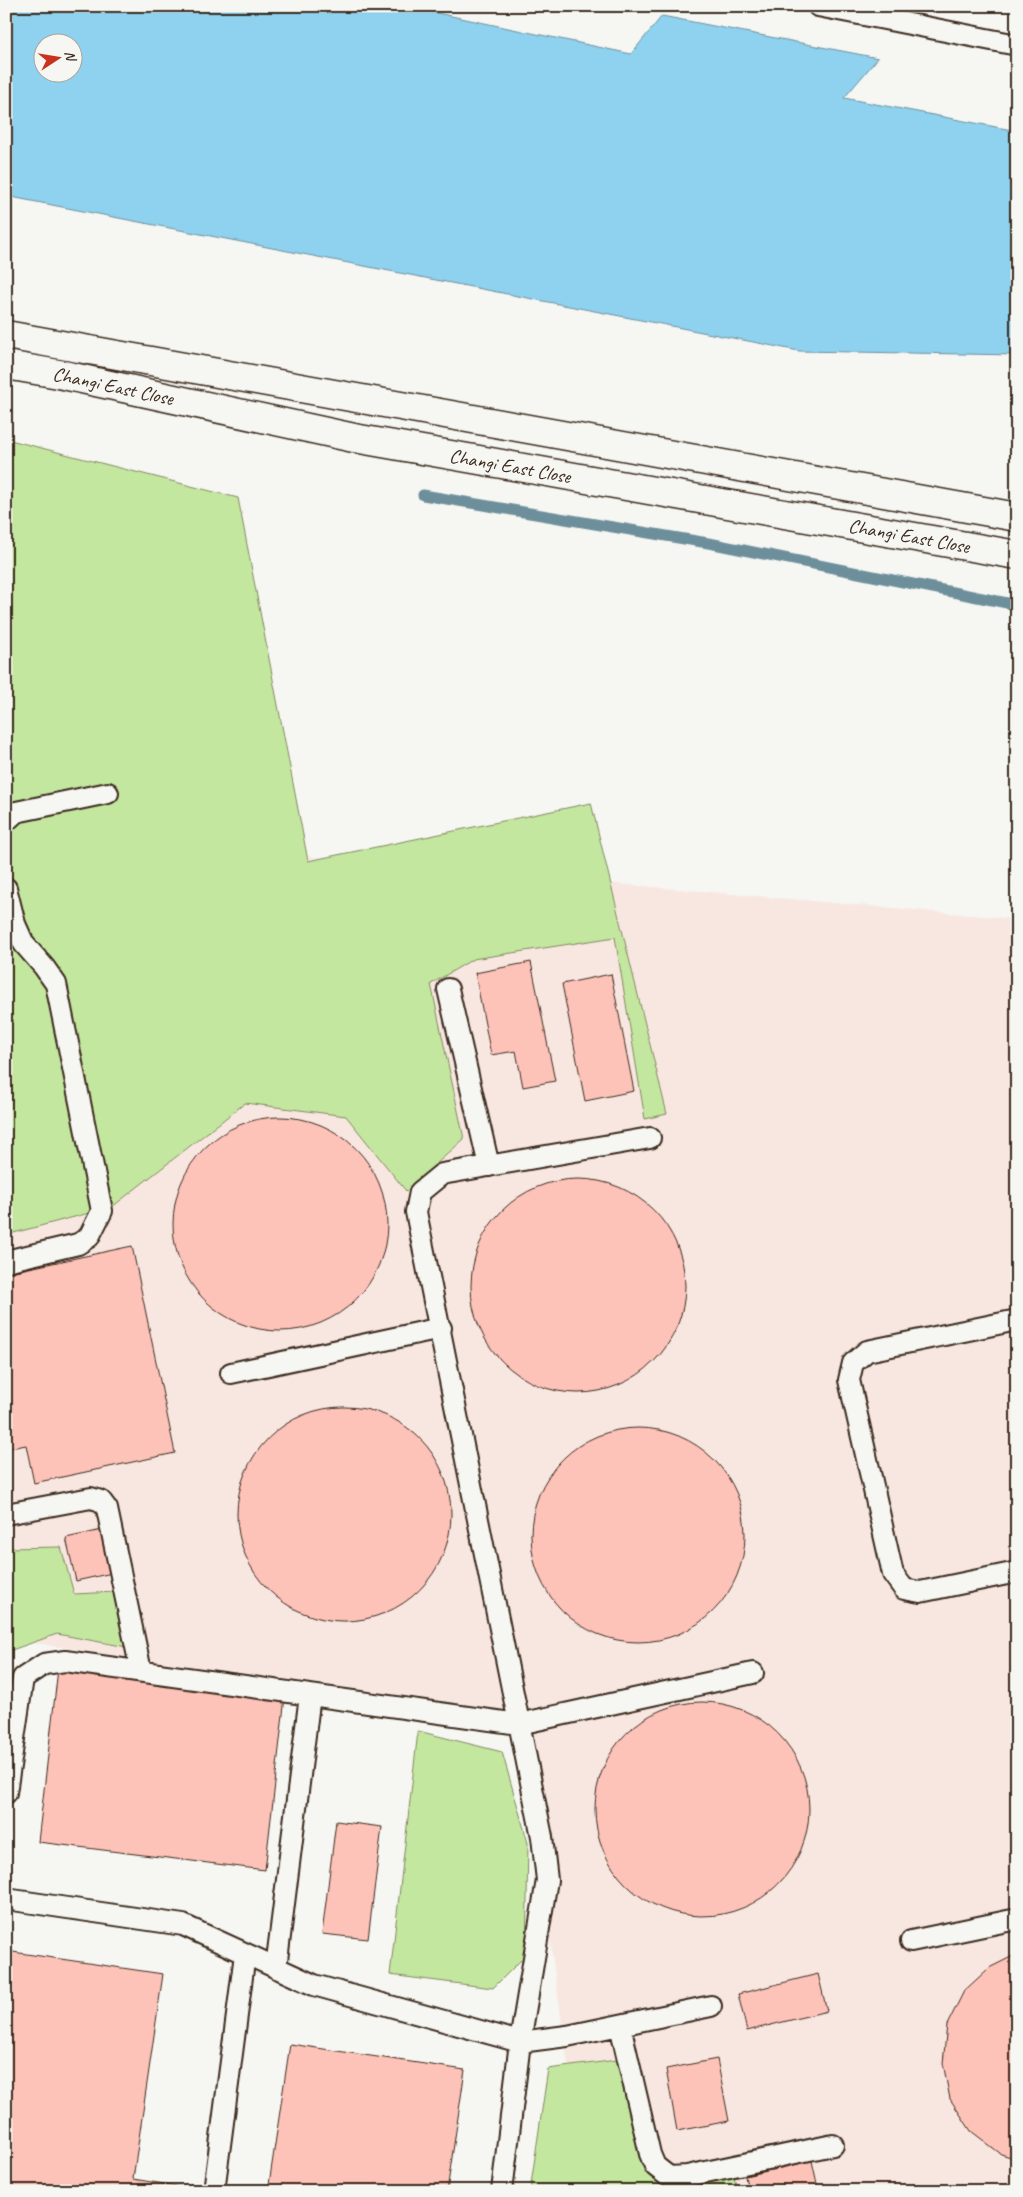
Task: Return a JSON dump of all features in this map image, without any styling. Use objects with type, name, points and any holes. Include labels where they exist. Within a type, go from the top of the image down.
[{"type":"street","name":"Changi East Close","points":[[6,335],[1017,517]]},
{"type":"street","name":"Changi East Close","points":[[6,364],[354,438],[1017,555]]},
{"type":"lane","points":[[818,6],[1017,45]]},
{"type":"lane","points":[[6,821],[16,812],[108,794]]},
{"type":"lane","points":[[6,888],[15,924],[24,944],[44,966],[56,984],[102,1211],[89,1237],[78,1244],[6,1260]]},
{"type":"lane","points":[[448,989],[488,1166]]},
{"type":"lane","points":[[502,2191],[520,2042],[547,1880],[542,1837],[441,1328],[416,1212],[420,1192],[442,1174],[650,1138]]},
{"type":"lane","points":[[1017,1320],[867,1351],[853,1363],[850,1380],[893,1574],[904,1589],[920,1592],[1017,1572]]},
{"type":"lane","points":[[231,1373],[441,1328]]},
{"type":"lane","points":[[6,1514],[91,1498],[101,1501],[107,1509],[141,1671]]},
{"type":"lane","points":[[6,1793],[23,1678],[44,1664],[65,1661],[519,1724],[753,1673]]},
{"type":"lane","points":[[276,1968],[310,1695]]},
{"type":"lane","points":[[6,1899],[183,1925],[314,1985],[520,2042],[567,2036],[711,2006]]},
{"type":"lane","points":[[911,1941],[1017,1919]]},
{"type":"lane","points":[[214,2191],[245,1954]]},
{"type":"lane","points":[[620,2025],[650,2154],[655,2166],[669,2177],[687,2176],[833,2144]]},
{"type":"shaded area","points":[[6,830],[1017,919],[1017,2191],[586,2191],[519,1724],[6,1638]]},
{"type":"green space","points":[[6,439],[238,498],[308,861],[591,803],[667,1114],[645,1119],[615,937],[473,959],[431,984],[464,1139],[406,1191],[346,1116],[245,1103],[112,1207],[6,1235]]},
{"type":"green space","points":[[61,1547],[74,1594],[116,1592],[127,1647],[57,1634],[6,1652],[6,1548]]},
{"type":"green space","points":[[418,1731],[502,1752],[528,1843],[526,1955],[493,1988],[390,1975]]},
{"type":"green space","points":[[625,2059],[662,2188],[734,2176],[737,2191],[530,2191],[548,2069]]},
{"type":"water","points":[[6,6],[404,6],[631,54],[662,16],[878,58],[844,98],[1017,131],[1017,355],[799,351],[6,196]]},
{"type":"building","points":[[531,962],[555,1081],[523,1087],[516,1051],[491,1055],[475,973]]},
{"type":"building","points":[[611,974],[634,1091],[585,1101],[562,984]]},
{"type":"building","points":[[270,1117],[290,1117],[321,1125],[339,1135],[356,1148],[369,1165],[379,1183],[385,1203],[387,1224],[385,1245],[379,1265],[369,1283],[356,1300],[339,1313],[321,1323],[290,1331],[270,1331],[239,1323],[212,1307],[197,1292],[181,1265],[173,1234],[173,1214],[181,1183],[197,1156],[212,1141],[239,1125]]},
{"type":"building","points":[[567,1179],[589,1179],[609,1183],[629,1191],[654,1210],[673,1235],[681,1255],[685,1286],[681,1317],[673,1337],[654,1362],[629,1381],[609,1389],[589,1393],[567,1393],[547,1389],[527,1381],[510,1369],[495,1354],[483,1337],[475,1317],[471,1297],[471,1275],[475,1255],[483,1235],[495,1218],[510,1203],[527,1191],[547,1183]]},
{"type":"building","points":[[132,1246],[175,1453],[34,1483],[26,1445],[6,1449],[6,1273]]},
{"type":"building","points":[[333,1407],[355,1407],[375,1411],[395,1419],[420,1438],[439,1463],[447,1483],[451,1514],[447,1545],[439,1565],[420,1590],[395,1609],[375,1617],[355,1621],[333,1621],[313,1617],[293,1609],[276,1597],[261,1582],[249,1565],[241,1545],[237,1525],[237,1503],[241,1483],[249,1463],[261,1446],[276,1431],[293,1419],[313,1411]]},
{"type":"building","points":[[628,1428],[648,1428],[679,1436],[698,1446],[714,1459],[727,1475],[737,1494],[743,1514],[745,1535],[743,1556],[737,1576],[727,1595],[714,1611],[698,1624],[679,1634],[648,1642],[628,1642],[597,1634],[578,1624],[555,1603],[539,1576],[531,1545],[531,1525],[539,1494],[549,1475],[570,1452],[597,1436]]},
{"type":"building","points":[[102,1530],[112,1573],[76,1581],[66,1538]]},
{"type":"building","points":[[58,1669],[285,1697],[265,1870],[38,1842]]},
{"type":"building","points":[[692,1702],[712,1702],[743,1710],[762,1720],[778,1733],[791,1749],[801,1768],[807,1788],[809,1809],[807,1830],[801,1850],[791,1869],[778,1885],[762,1898],[733,1912],[712,1916],[692,1916],[671,1912],[642,1898],[619,1877],[599,1840],[595,1819],[595,1799],[599,1778],[613,1749],[634,1726],[671,1706]]},
{"type":"building","points":[[336,1821],[382,1827],[368,1939],[322,1934]]},
{"type":"building","points":[[6,1951],[163,1974],[133,2179],[208,2191],[6,2191]]},
{"type":"building","points":[[1017,1954],[1017,2159],[1001,2154],[971,2131],[950,2099],[943,2063],[947,2025],[964,1991],[989,1968]]},
{"type":"building","points":[[818,1974],[827,2011],[747,2031],[738,1994]]},
{"type":"building","points":[[290,2044],[465,2070],[447,2191],[268,2191]]},
{"type":"building","points":[[717,2059],[729,2121],[677,2131],[666,2069]]},
{"type":"building","points":[[812,2161],[818,2188],[807,2191],[748,2191],[745,2176]]},
{"type":"waterway","points":[[423,495],[714,544],[1017,605]]}]
